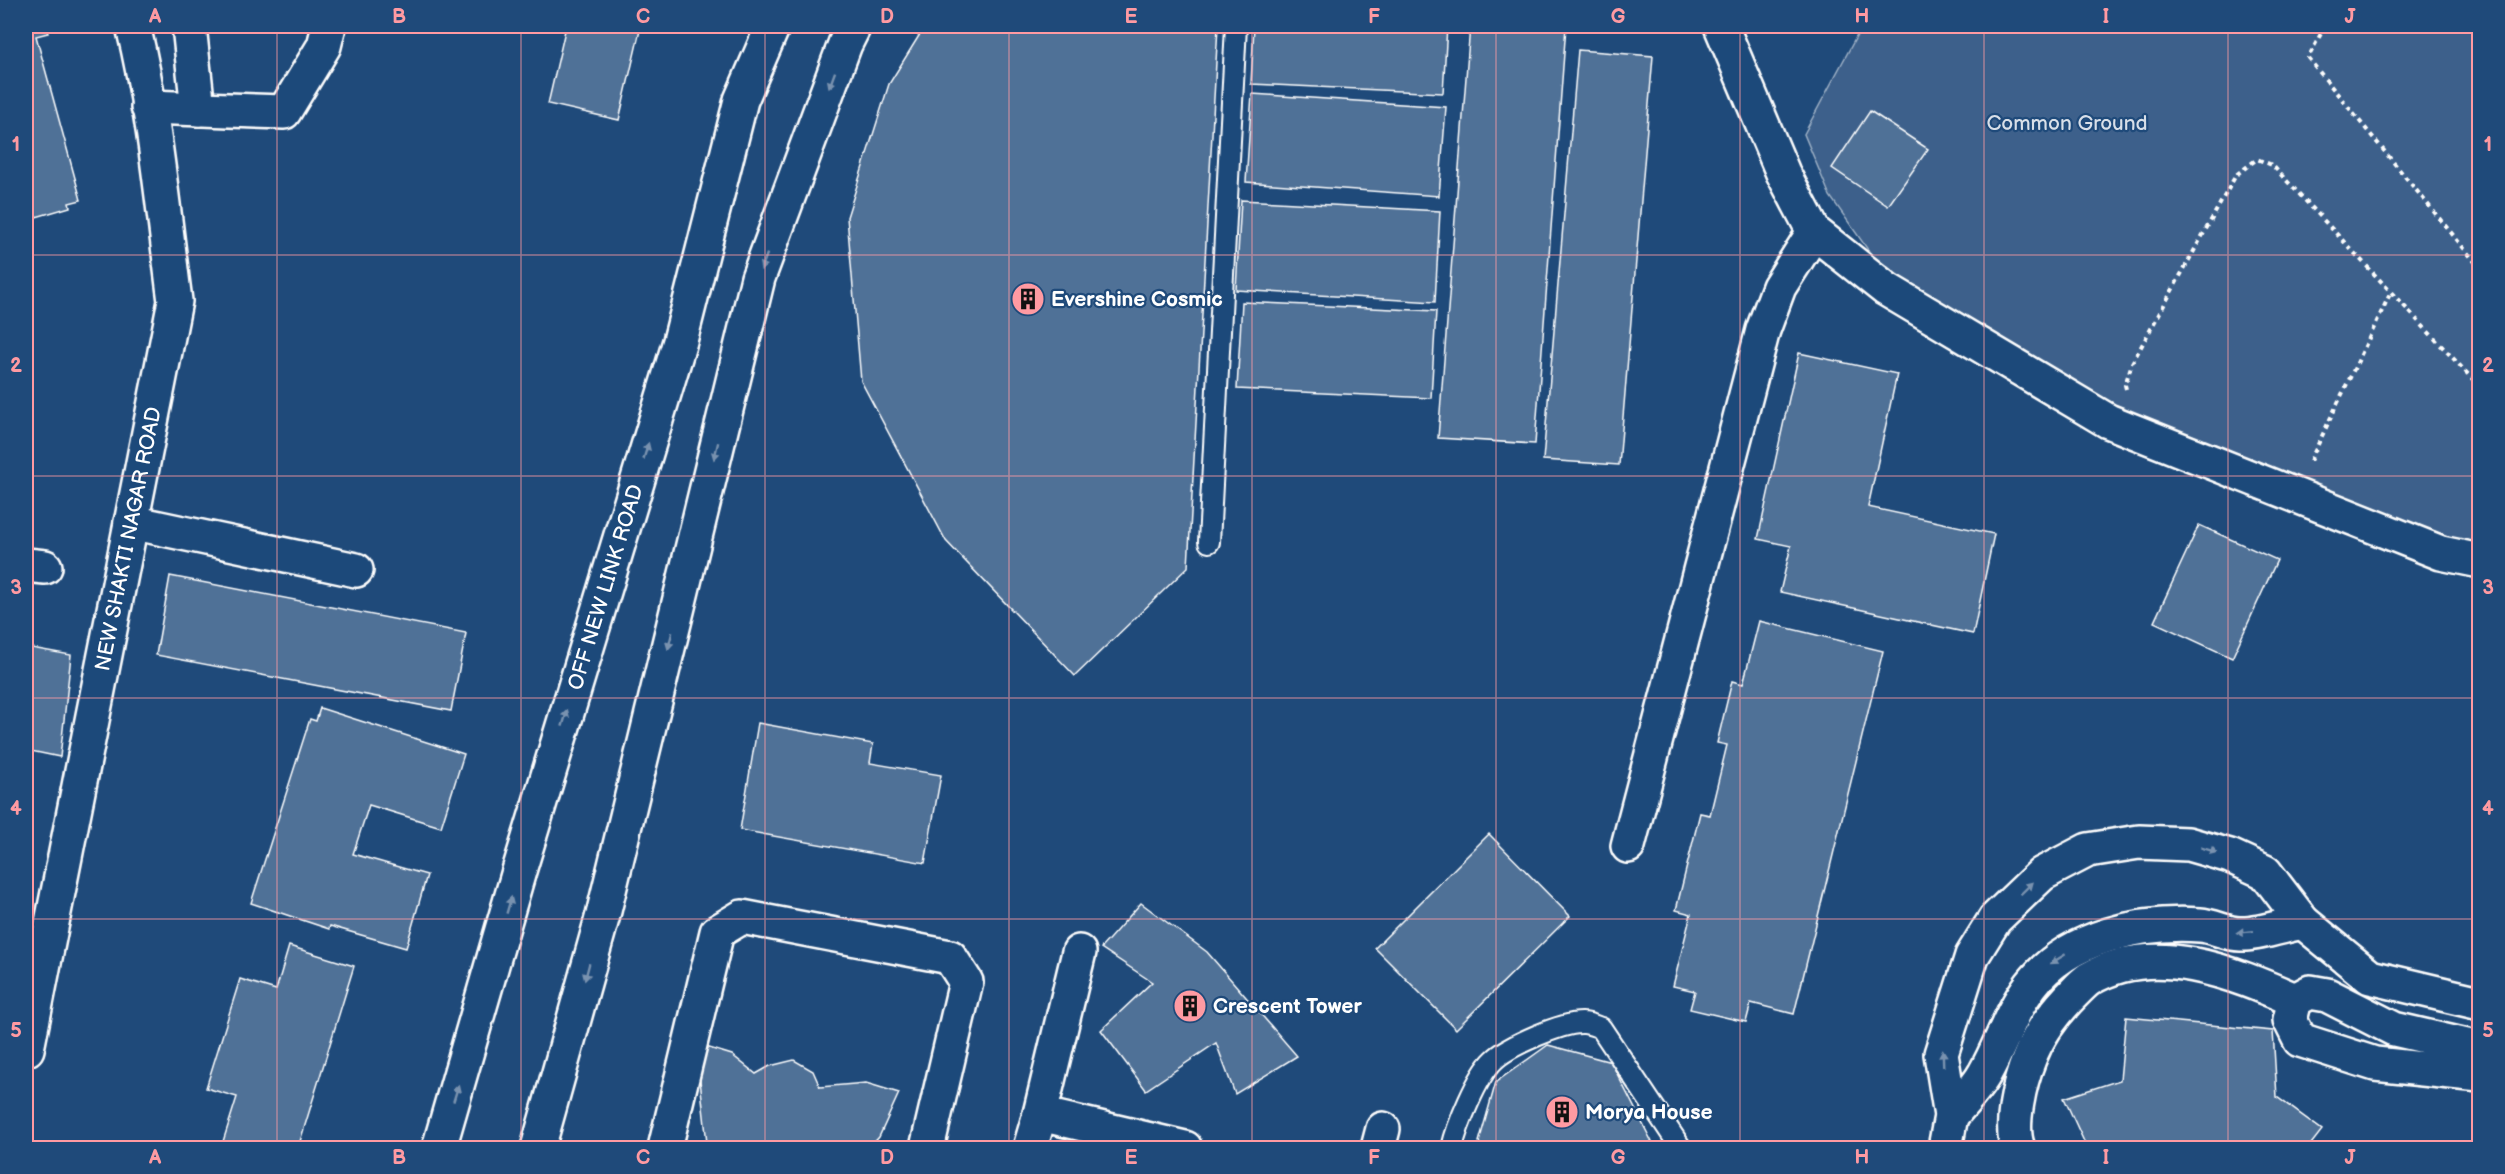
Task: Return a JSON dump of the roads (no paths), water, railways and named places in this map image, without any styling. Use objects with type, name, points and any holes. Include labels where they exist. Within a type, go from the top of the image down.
[{"type":"street","name":"NEW SHAKTI NAGAR ROAD","points":[[27,1049],[175,302],[142,61],[133,26]]},
{"type":"street","points":[[189,26],[198,109]]},
{"type":"street","points":[[148,107],[284,112],[324,46],[329,26]]},
{"type":"street","name":"OFF NEW LINK ROAD","points":[[439,1149],[519,871],[680,341],[741,100],[773,26]]},
{"type":"street","points":[[538,1149],[603,915],[758,278],[845,44],[854,26]]},
{"type":"street","points":[[1721,26],[1783,172],[1814,232],[1886,289],[2108,421],[2441,553],[2480,561]]},
{"type":"street","points":[[1628,846],[1763,330],[1779,287],[1814,232]]},
{"type":"street","points":[[131,522],[356,570]]},
{"type":"street","points":[[1946,1149],[1952,1116],[1941,1054],[1972,956],[1995,919],[2042,874],[2088,850],[2139,842],[2188,843],[2230,856],[2265,872],[2303,922],[2370,977],[2480,1003]]},
{"type":"street","points":[[665,1149],[717,932],[742,916],[950,957],[966,982],[927,1149]]},
{"type":"street","points":[[1952,1116],[1985,1074],[2013,1011],[2032,983],[2051,962],[2080,945],[2126,932],[2170,924],[2203,925],[2240,934],[2303,922]]},
{"type":"street","points":[[1030,1149],[1079,952]]},
{"type":"street","points":[[2018,1149],[2014,1138],[2019,1096],[2023,1074],[2033,1048],[2052,1017],[2087,980],[2119,965],[2153,962],[2210,967],[2295,1000]]},
{"type":"street","points":[[2480,1049],[2394,1029],[2327,995],[2310,992],[2295,1000],[2290,1020],[2300,1040],[2375,1064],[2480,1074]]},
{"type":"street","points":[[1040,1114],[1185,1149]]},
{"type":"lane","points":[[1209,542],[1236,26]]},
{"type":"lane","points":[[1452,1149],[1470,1098],[1494,1060],[1528,1039],[1569,1024],[1585,1022],[1601,1028],[1681,1149]]},
{"type":"place","name":"Evershine Cosmic","points":[[1028,299]]},
{"type":"place","name":"Crescent Tower","points":[[1190,1006]]},
{"type":"place","name":"Morya House","points":[[1562,1112]]},
{"type":"park label","name":"Common Ground","points":[[2067,123]]}]
